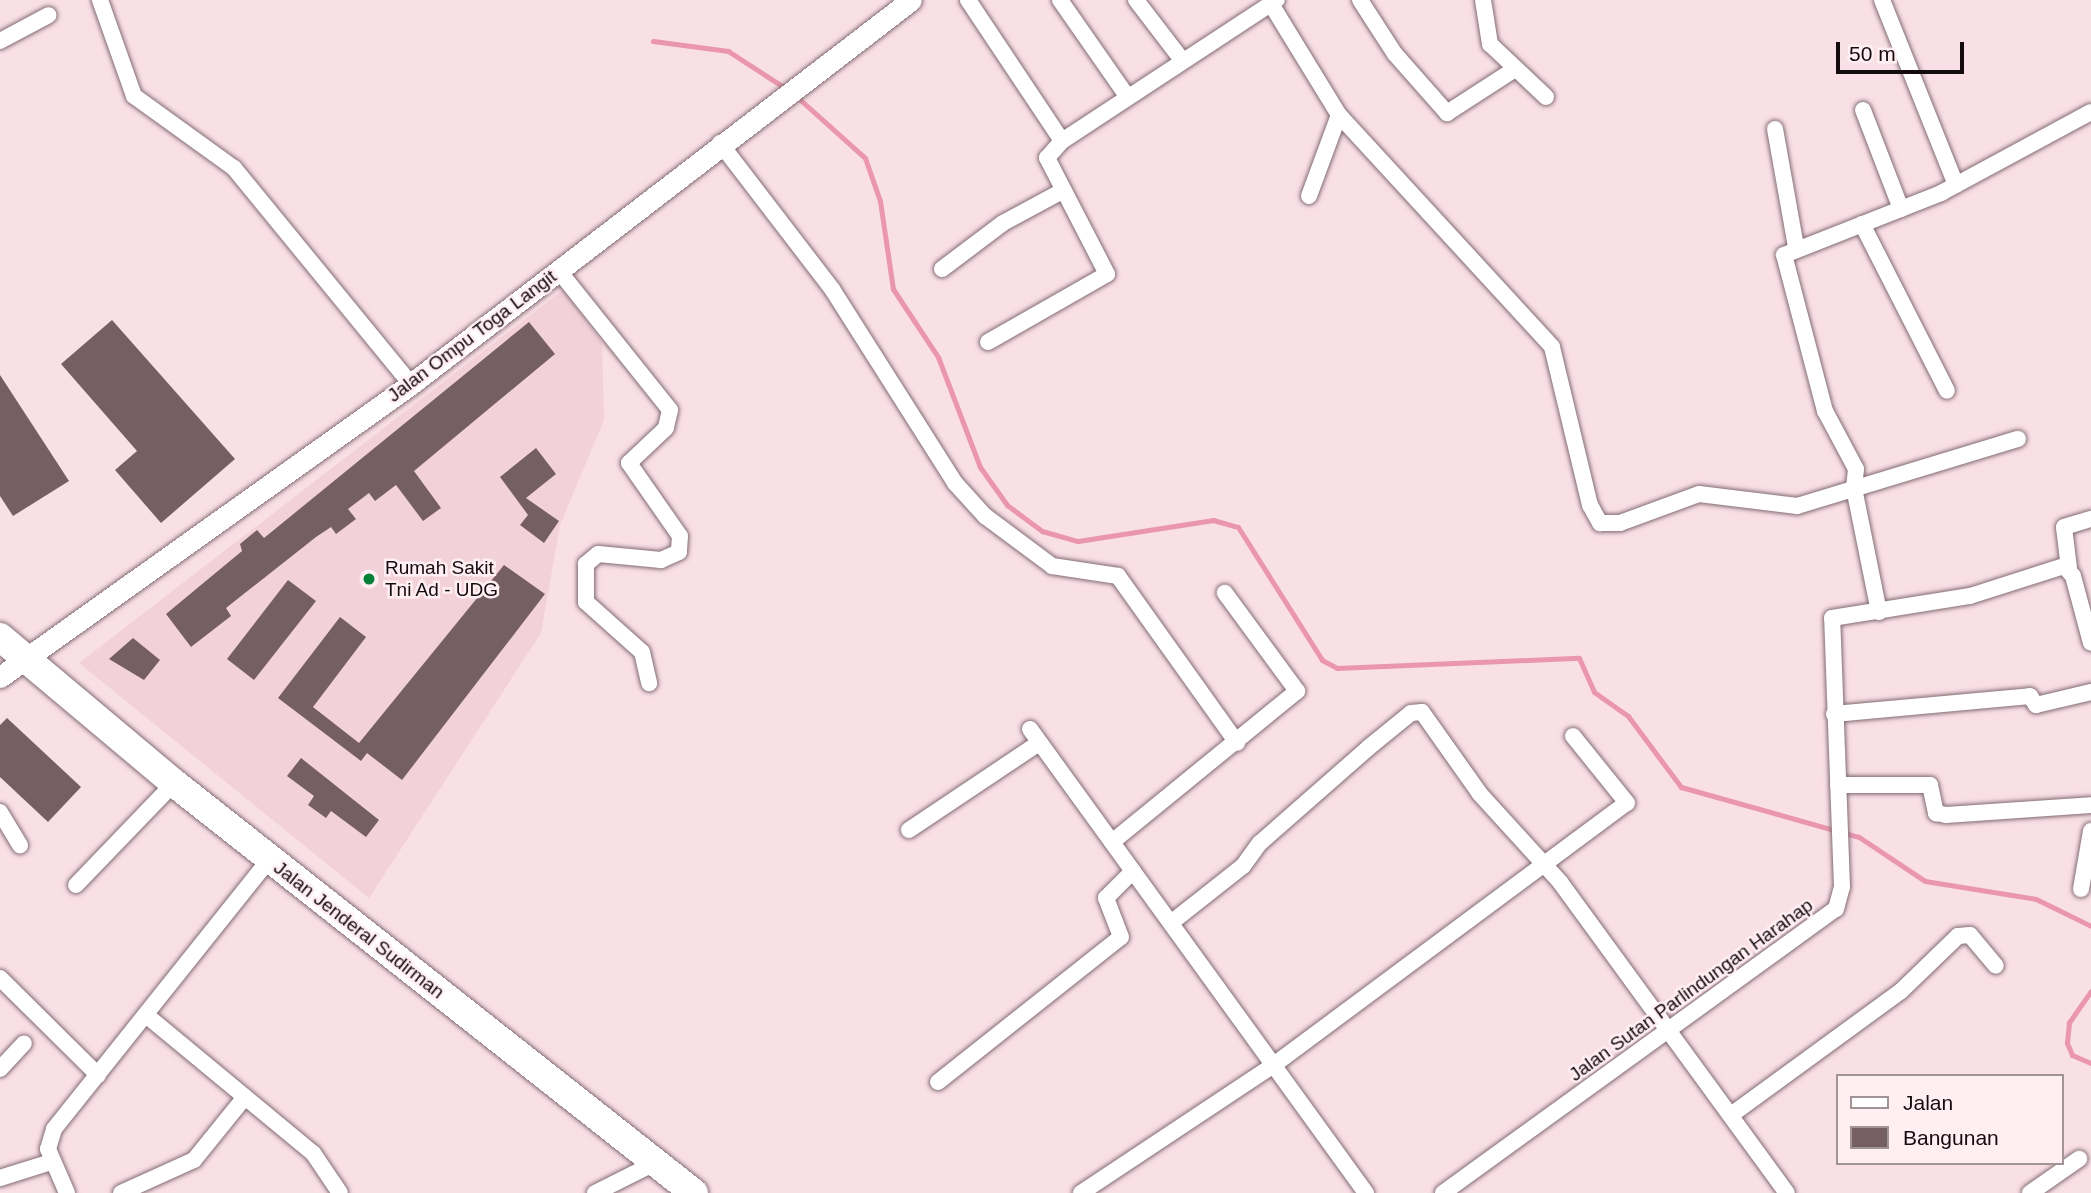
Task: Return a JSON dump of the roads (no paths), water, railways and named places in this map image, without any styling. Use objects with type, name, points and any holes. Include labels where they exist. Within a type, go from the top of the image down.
[{"type":"highway","name":"Jalan Jenderal Sudirman","points":[[0,637],[27,664],[269,860],[694,1193]]},
{"type":"main road","name":"Jalan Ompu Toga Langit","points":[[0,677],[27,664],[411,384],[559,271],[719,143],[911,0]]},
{"type":"street","points":[[100,0],[134,96],[234,168],[411,384]]},
{"type":"street","points":[[968,0],[1062,141]]},
{"type":"street","points":[[1060,0],[1127,96]]},
{"type":"street","points":[[1136,0],[1182,60]]},
{"type":"street","points":[[1360,0],[1395,54],[1447,113],[1515,69]]},
{"type":"street","points":[[1483,0],[1488,39],[1515,69],[1546,97]]},
{"type":"street","points":[[1882,0],[1956,185]]},
{"type":"street","points":[[988,342],[1105,278],[1102,257],[1047,158],[1062,141],[1268,3],[1339,115],[1552,347],[1590,505],[1600,523],[1620,523],[1699,494],[1789,506],[2018,439]]},
{"type":"street","points":[[0,41],[49,15]]},
{"type":"street","points":[[1863,110],[1901,209]]},
{"type":"street","points":[[1879,612],[1854,488],[1854,462],[1828,419],[1784,262],[1796,247],[1901,209],[1956,185],[2091,113]]},
{"type":"street","points":[[1309,196],[1339,115]]},
{"type":"street","points":[[1775,129],[1796,247]]},
{"type":"street","points":[[719,143],[832,289],[955,483],[985,516],[1052,566],[1118,576],[1237,743]]},
{"type":"street","points":[[942,269],[1003,223],[1064,190]]},
{"type":"street","points":[[1862,224],[1947,391]]},
{"type":"street","points":[[559,271],[670,410],[666,428],[629,463],[680,536],[679,552],[660,560],[598,554],[586,564],[586,602],[642,652],[649,683]]},
{"type":"street","points":[[2091,519],[2064,527],[2069,568],[2091,643]]},
{"type":"street","name":"Jalan Sutan Parlindungan Harahap","points":[[1443,1193],[1672,1032],[1833,914],[1842,887],[1832,618],[1970,596],[2043,570],[2069,568]]},
{"type":"street","points":[[1112,842],[1237,743],[1297,688],[1225,593]]},
{"type":"street","points":[[1834,714],[2030,696],[2036,705],[2091,692]]},
{"type":"street","points":[[1172,922],[1415,711],[1425,715],[1480,794],[1543,863],[1672,1032],[1787,1193]]},
{"type":"street","points":[[1030,729],[1366,1193]]},
{"type":"street","points":[[1081,1193],[1275,1064],[1627,803],[1573,736]]},
{"type":"street","points":[[909,830],[1039,743]]},
{"type":"street","points":[[76,886],[174,783]]},
{"type":"street","points":[[1838,785],[1930,785],[1936,813],[1946,815],[2091,806]]},
{"type":"street","points":[[0,812],[20,845]]},
{"type":"street","points":[[2081,889],[2091,831]]},
{"type":"street","points":[[67,1193],[51,1162],[48,1139],[269,860]]},
{"type":"street","points":[[939,1082],[1121,937],[1105,898],[1133,871]]},
{"type":"street","points":[[1731,1115],[1901,991],[1958,936],[1970,935],[1996,965]]},
{"type":"street","points":[[0,978],[98,1074]]},
{"type":"street","points":[[146,1014],[313,1153],[340,1193]]},
{"type":"street","points":[[0,1069],[24,1043]]},
{"type":"street","points":[[121,1193],[194,1160],[245,1097]]},
{"type":"street","points":[[2030,1193],[2079,1159]]},
{"type":"street","points":[[0,1178],[51,1162]]},
{"type":"street","points":[[594,1193],[627,1186],[655,1163]]},
{"type":"waterway","points":[[653,41],[728,51],[788,90]]},
{"type":"waterway","points":[[796,96],[865,158],[880,201],[893,289],[938,357],[980,467],[1007,505],[1042,531],[1078,541],[1213,520],[1238,527],[1322,660],[1337,668],[1579,658],[1594,692],[1628,716],[1681,787],[1859,837],[1925,881],[2036,899],[2091,926]]},
{"type":"waterway","points":[[2091,991],[2069,1023],[2067,1043],[2072,1055],[2091,1063]]},
{"type":"place","name":"Rumah Sakit Tni Ad - UDG","points":[[369,579]]}]
